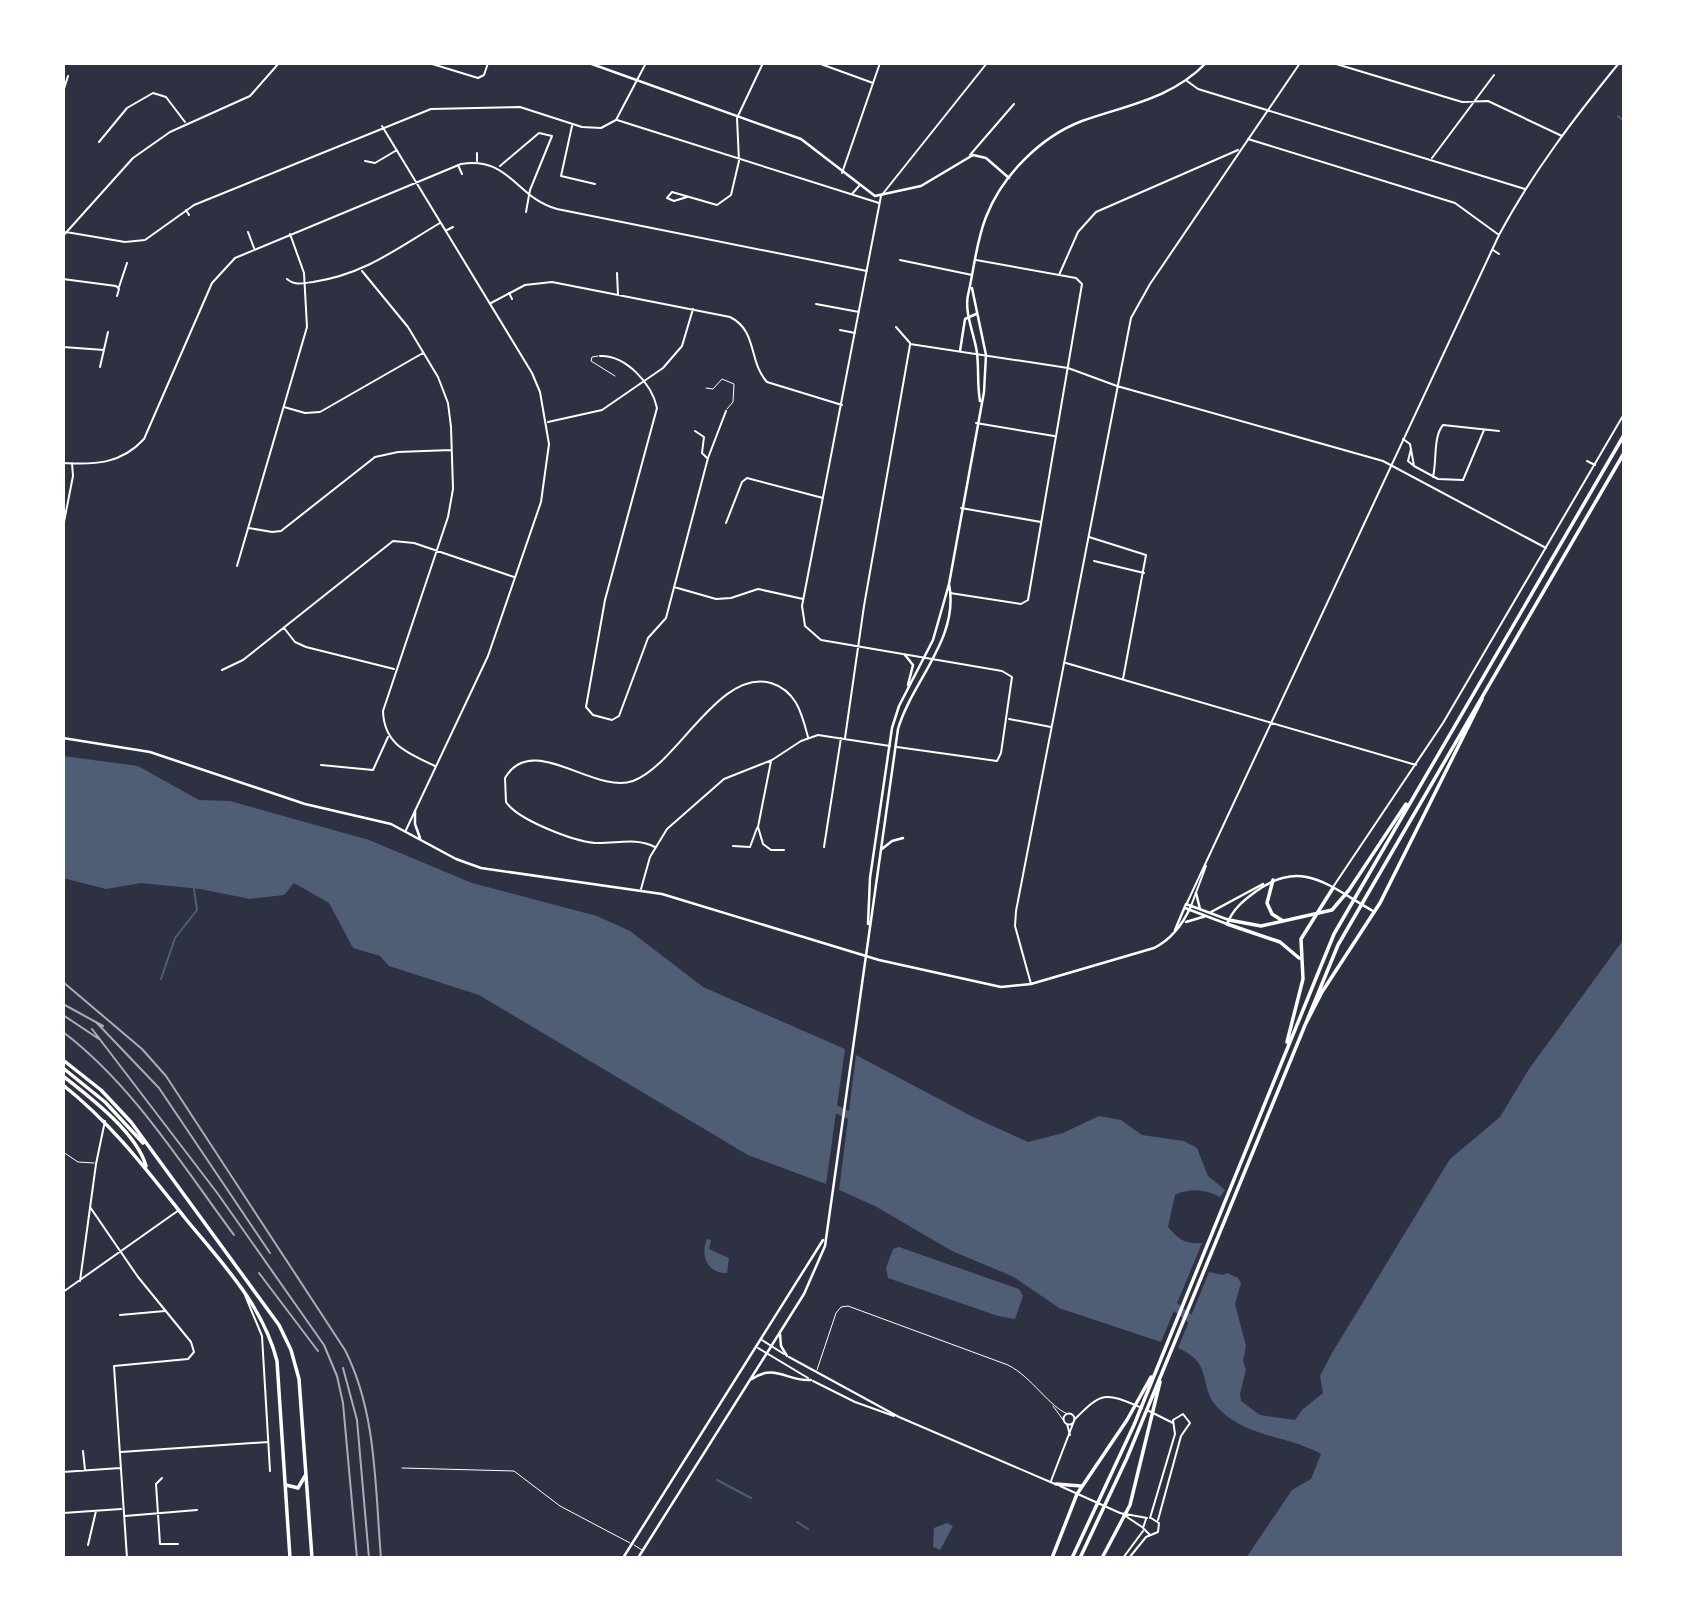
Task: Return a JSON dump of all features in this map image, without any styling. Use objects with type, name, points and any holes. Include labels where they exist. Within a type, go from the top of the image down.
[{"type":"main road","points":[[589,63],[601,65],[808,143],[872,195],[881,196],[932,181],[969,156],[982,156],[1009,178]]},
{"type":"main road","points":[[868,924],[870,878],[895,717],[925,659],[949,584],[976,423],[984,392],[986,355],[972,288],[975,260],[986,217],[1009,178],[1038,147],[1061,131],[1153,99],[1186,80],[1204,64]]},
{"type":"main road","points":[[972,288],[968,295],[977,354],[980,403]]},
{"type":"main road","points":[[960,351],[964,321],[970,314],[976,314]]},
{"type":"main road","points":[[1072,1558],[1138,1416],[1143,1398],[1334,934],[1624,435]]},
{"type":"main road","points":[[1080,1558],[1108,1504],[1146,1419],[1167,1359],[1338,945],[1624,453]]},
{"type":"main road","points":[[638,1558],[814,1274],[825,1237],[895,747],[901,719],[934,660],[945,628],[951,593],[949,584]]},
{"type":"main road","points":[[942,606],[948,608]]},
{"type":"main road","points":[[937,626],[945,628]]},
{"type":"main road","points":[[905,655],[913,665],[908,688]]},
{"type":"main road","points":[[1290,1056],[1322,992],[1369,922],[1371,910],[1380,903],[1421,826],[1493,676]]},
{"type":"main road","points":[[63,738],[150,752],[305,804],[405,830],[456,859],[481,868],[641,890],[688,901],[879,960],[1001,987],[1031,984],[1154,948],[1183,923],[1208,914],[1273,880],[1303,875],[1335,889],[1371,910]]},
{"type":"main road","points":[[1228,922],[1254,926],[1325,912],[1336,905],[1421,781]]},
{"type":"main road","points":[[415,811],[415,824],[420,838]]},
{"type":"main road","points":[[881,851],[892,841],[904,838]]},
{"type":"main road","points":[[1273,880],[1266,897],[1268,908],[1284,921]]},
{"type":"main road","points":[[1228,922],[1243,901],[1267,883]]},
{"type":"main road","points":[[1284,1054],[1303,979],[1301,939],[1321,905],[1335,889]]},
{"type":"main road","points":[[1196,893],[1200,909]]},
{"type":"main road","points":[[1174,931],[1188,907]]},
{"type":"main road","points":[[1188,907],[1286,944],[1300,959]]},
{"type":"main road","points":[[1188,907],[1208,914]]},
{"type":"main road","points":[[1183,923],[1188,907]]},
{"type":"main road","points":[[63,1060],[112,1101],[263,1300],[287,1340],[299,1379],[312,1558]]},
{"type":"main road","points":[[63,1069],[105,1102],[152,1153]]},
{"type":"main road","points":[[63,1076],[116,1123],[141,1153],[147,1168]]},
{"type":"main road","points":[[63,1085],[105,1121],[147,1168],[245,1294],[268,1334],[276,1361],[290,1558]]},
{"type":"main road","points":[[623,1558],[758,1348],[825,1237]]},
{"type":"main road","points":[[781,1331],[781,1346],[787,1356]]},
{"type":"main road","points":[[749,1381],[770,1371],[812,1381]]},
{"type":"main road","points":[[1052,1558],[1077,1494],[1143,1398]]},
{"type":"main road","points":[[1102,1558],[1126,1515],[1146,1419]]},
{"type":"main road","points":[[286,1485],[298,1488],[306,1474]]},
{"type":"main road","points":[[1056,1484],[1082,1486]]},
{"type":"street","points":[[64,235],[133,158],[186,123],[250,96],[279,63]]},
{"type":"street","points":[[429,63],[478,78],[484,75],[488,63]]},
{"type":"street","points":[[64,235],[139,242],[150,237],[185,209],[382,126],[431,109],[520,107],[596,129],[616,120],[646,63]]},
{"type":"street","points":[[687,197],[671,201],[667,197],[672,192],[713,205],[724,202],[733,190],[739,161],[737,116],[763,63]]},
{"type":"street","points":[[818,63],[874,83]]},
{"type":"street","points":[[842,173],[880,63]]},
{"type":"street","points":[[895,747],[993,763],[1002,753],[1013,682],[1010,675],[821,640],[812,635],[802,619],[804,599],[881,196],[987,63]]},
{"type":"street","points":[[1031,984],[1015,926],[1016,911],[1117,386],[1135,310],[1247,138],[1300,63]]},
{"type":"street","points":[[1333,63],[1472,104],[1488,101],[1563,136]]},
{"type":"street","points":[[1188,907],[1270,723],[1499,235],[1525,190],[1619,63]]},
{"type":"street","points":[[1431,159],[1494,75]]},
{"type":"street","points":[[63,92],[68,76]]},
{"type":"street","points":[[1186,80],[1199,89],[1525,190]]},
{"type":"street","points":[[972,81],[977,85]]},
{"type":"street","points":[[99,142],[127,108],[153,93],[166,97],[186,123]]},
{"type":"street","points":[[969,156],[1014,104]]},
{"type":"street","points":[[616,120],[739,161],[880,203]]},
{"type":"street","points":[[572,124],[561,176],[595,184]]},
{"type":"street","points":[[382,126],[532,373],[547,422],[547,476],[516,577],[488,656],[405,830]]},
{"type":"street","points":[[498,167],[539,133],[551,135],[529,194],[526,212]]},
{"type":"street","points":[[1247,138],[1455,203],[1499,235]]},
{"type":"street","points":[[365,161],[375,163],[398,150]]},
{"type":"street","points":[[1059,275],[1078,232],[1101,208],[1239,150]]},
{"type":"street","points":[[128,153],[133,158]]},
{"type":"street","points":[[477,153],[477,162]]},
{"type":"street","points":[[63,463],[112,461],[129,453],[144,439],[216,277],[236,258],[458,164],[477,162],[498,167],[529,194],[552,208],[867,271]]},
{"type":"street","points":[[458,164],[462,174]]},
{"type":"street","points":[[852,195],[859,186]]},
{"type":"street","points":[[185,209],[188,215]]},
{"type":"street","points":[[288,279],[292,283],[305,283],[342,278],[362,271],[441,223]]},
{"type":"street","points":[[625,228],[626,223]]},
{"type":"street","points":[[446,230],[453,227]]},
{"type":"street","points":[[248,232],[255,248]]},
{"type":"street","points":[[237,566],[307,327],[303,265],[290,234]]},
{"type":"street","points":[[453,243],[459,240]]},
{"type":"street","points":[[751,255],[752,248]]},
{"type":"street","points":[[1492,250],[1499,254]]},
{"type":"street","points":[[900,260],[973,275]]},
{"type":"street","points":[[944,593],[1025,603],[1030,594],[1082,283],[1078,279],[975,260]]},
{"type":"street","points":[[117,296],[127,263]]},
{"type":"street","points":[[362,271],[397,312],[424,352],[446,394],[450,412],[452,502],[383,711],[388,737],[403,751],[436,767]]},
{"type":"street","points":[[617,273],[618,295]]},
{"type":"street","points":[[63,279],[118,288]]},
{"type":"street","points":[[490,304],[524,285],[543,282],[730,317],[743,325],[749,333],[761,374],[768,382],[842,405]]},
{"type":"street","points":[[508,293],[512,299]]},
{"type":"street","points":[[610,293],[610,299]]},
{"type":"street","points":[[1471,295],[1476,299]]},
{"type":"street","points":[[816,304],[859,312]]},
{"type":"street","points":[[547,422],[602,410],[642,382],[678,353],[688,332],[693,309]]},
{"type":"street","points":[[1460,317],[1466,321]]},
{"type":"street","points":[[896,327],[910,344],[1068,368],[1117,386],[1390,465],[1546,548]]},
{"type":"street","points":[[840,330],[855,333]]},
{"type":"street","points":[[100,367],[107,331]]},
{"type":"street","points":[[824,847],[910,344]]},
{"type":"street","points":[[63,346],[104,350]]},
{"type":"street","points":[[283,407],[305,413],[320,412],[424,352]]},
{"type":"street","points":[[600,356],[612,356],[629,366],[656,404],[656,416],[603,608],[586,707],[590,714],[611,720],[619,716],[648,638],[666,618],[708,458],[726,411]]},
{"type":"street","points":[[1426,387],[1433,390]]},
{"type":"street","points":[[1335,889],[1416,765],[1624,414]]},
{"type":"street","points":[[976,423],[1055,436]]},
{"type":"street","points":[[1433,477],[1437,458],[1436,437],[1442,426],[1466,425],[1499,431]]},
{"type":"street","points":[[1402,439],[1408,442],[1414,466],[1433,477],[1463,480],[1484,429]]},
{"type":"street","points":[[695,431],[704,437],[703,455],[708,458]]},
{"type":"street","points":[[247,527],[281,531],[382,455],[452,450]]},
{"type":"street","points":[[1587,461],[1595,465]]},
{"type":"street","points":[[63,527],[73,475],[72,463]]},
{"type":"street","points":[[726,523],[742,482],[747,478],[824,498]]},
{"type":"street","points":[[1473,509],[1475,504]]},
{"type":"street","points":[[961,508],[1042,522]]},
{"type":"street","points":[[1088,537],[1146,555],[1122,679]]},
{"type":"street","points":[[222,670],[237,664],[393,541],[402,540],[437,550],[516,577]]},
{"type":"street","points":[[450,562],[453,556]]},
{"type":"street","points":[[1094,561],[1144,573]]},
{"type":"street","points":[[674,587],[723,599],[758,589],[804,599]]},
{"type":"street","points":[[507,602],[513,604]]},
{"type":"street","points":[[284,627],[295,642],[306,647],[396,669]]},
{"type":"street","points":[[1065,663],[1416,765]]},
{"type":"street","points":[[655,847],[640,841],[587,842],[522,817],[506,802],[505,778],[517,765],[535,759],[608,782],[636,779],[648,771],[708,711],[735,690],[752,682],[775,684],[792,697],[802,714],[808,737]]},
{"type":"street","points":[[1008,719],[1051,727]]},
{"type":"street","points":[[321,765],[374,769],[381,747],[388,737]]},
{"type":"street","points":[[641,890],[655,847],[673,823],[723,779],[772,760],[808,737],[843,737],[890,746]]},
{"type":"street","points":[[733,846],[750,847],[758,827],[772,760]]},
{"type":"street","points":[[758,827],[763,844],[771,850],[784,850]]},
{"type":"street","points":[[1188,907],[1207,861]]},
{"type":"street","points":[[80,1281],[96,1164],[105,1121]]},
{"type":"street","points":[[90,1207],[191,1342],[192,1357],[114,1366],[127,1558]]},
{"type":"street","points":[[63,1292],[178,1210]]},
{"type":"street","points":[[245,1294],[248,1308],[261,1331],[270,1471]]},
{"type":"street","points":[[121,1315],[167,1311]]},
{"type":"street","points":[[762,1340],[816,1373],[899,1417],[1120,1513],[1157,1520]]},
{"type":"street","points":[[758,1348],[812,1381],[867,1407],[899,1417]]},
{"type":"street","points":[[1067,1424],[1091,1402],[1111,1397],[1167,1418],[1173,1424]]},
{"type":"street","points":[[1070,1436],[1064,1421],[1068,1414],[1074,1420]]},
{"type":"street","points":[[1123,1558],[1149,1518],[1175,1434],[1174,1418],[1181,1414],[1190,1421],[1181,1436],[1157,1520],[1158,1532],[1150,1535],[1129,1558]]},
{"type":"street","points":[[1051,1482],[1074,1420]]},
{"type":"street","points":[[120,1452],[268,1442]]},
{"type":"street","points":[[83,1451],[85,1471]]},
{"type":"street","points":[[63,1472],[121,1468]]},
{"type":"street","points":[[162,1478],[157,1480],[156,1484],[160,1544],[178,1544]]},
{"type":"street","points":[[63,1513],[123,1509]]},
{"type":"street","points":[[124,1516],[197,1510]]},
{"type":"street","points":[[88,1545],[96,1511]]},
{"type":"street","points":[[1126,1515],[1150,1535]]},
{"type":"lane","points":[[600,356],[592,356],[591,361],[615,376]]},
{"type":"lane","points":[[706,388],[713,389],[722,379],[734,384],[733,402],[726,411]]},
{"type":"lane","points":[[63,1152],[78,1161],[96,1164]]},
{"type":"lane","points":[[812,1381],[836,1313],[841,1307],[848,1306],[1008,1365],[1027,1376],[1064,1421]]},
{"type":"lane","points":[[1052,1404],[1068,1414]]},
{"type":"lane","points":[[402,1468],[514,1471],[560,1506],[642,1550]]},
{"type":"water","points":[[63,756],[138,766],[199,800],[230,801],[369,840],[472,883],[597,916],[630,931],[703,987],[845,1049],[826,1184],[748,1155],[479,995],[389,966],[380,956],[353,948],[329,903],[294,883],[284,895],[250,899],[200,889],[141,883],[106,889],[63,878]]},
{"type":"water","points":[[1624,939],[1624,1558],[1246,1558],[1292,1490],[1311,1479],[1321,1454],[1254,1431],[1229,1418],[1212,1400],[1197,1361],[1178,1348],[1209,1272],[1223,1275],[1227,1273],[1238,1278],[1241,1283],[1235,1304],[1246,1346],[1243,1361],[1246,1370],[1240,1394],[1241,1401],[1260,1415],[1295,1420],[1302,1410],[1323,1393],[1320,1376],[1332,1353],[1450,1159],[1500,1117],[1529,1069]]},
{"type":"water","points":[[856,1055],[973,1117],[1028,1142],[1063,1133],[1099,1116],[1121,1120],[1142,1135],[1184,1141],[1197,1148],[1208,1176],[1225,1190],[1220,1197],[1198,1190],[1175,1195],[1168,1227],[1183,1240],[1202,1243],[1161,1342],[1059,1308],[1014,1277],[952,1251],[875,1206],[839,1190]]},
{"type":"water","points":[[707,1239],[711,1240],[709,1249],[729,1258],[727,1273],[714,1270],[707,1262],[704,1251]]},
{"type":"water","points":[[899,1247],[1019,1289],[1023,1296],[1015,1319],[998,1316],[888,1278],[886,1268],[893,1249]]},
{"type":"water","points":[[947,1523],[953,1526],[940,1550],[933,1547],[934,1528]]},
{"type":"waterway","points":[[1618,116],[1624,121]]},
{"type":"waterway","points":[[161,979],[175,938],[197,910],[194,889]]},
{"type":"waterway","points":[[827,1105],[857,1119]]},
{"type":"waterway","points":[[1169,1302],[1197,1324]]},
{"type":"waterway","points":[[717,1480],[751,1498]]},
{"type":"waterway","points":[[797,1522],[808,1529]]},
{"type":"railway","points":[[63,982],[142,1049],[166,1076],[345,1350],[355,1374],[369,1425],[381,1558]]},
{"type":"railway","points":[[63,1004],[103,1026]]},
{"type":"railway","points":[[63,1015],[99,1039]]},
{"type":"railway","points":[[96,1022],[159,1088],[270,1253]]},
{"type":"railway","points":[[92,1029],[218,1194],[324,1345],[337,1376],[343,1403],[357,1558]]},
{"type":"railway","points":[[63,1032],[112,1076],[134,1101],[234,1235]]},
{"type":"railway","points":[[259,1273],[318,1351]]},
{"type":"railway","points":[[343,1368],[357,1420],[369,1558]]}]
